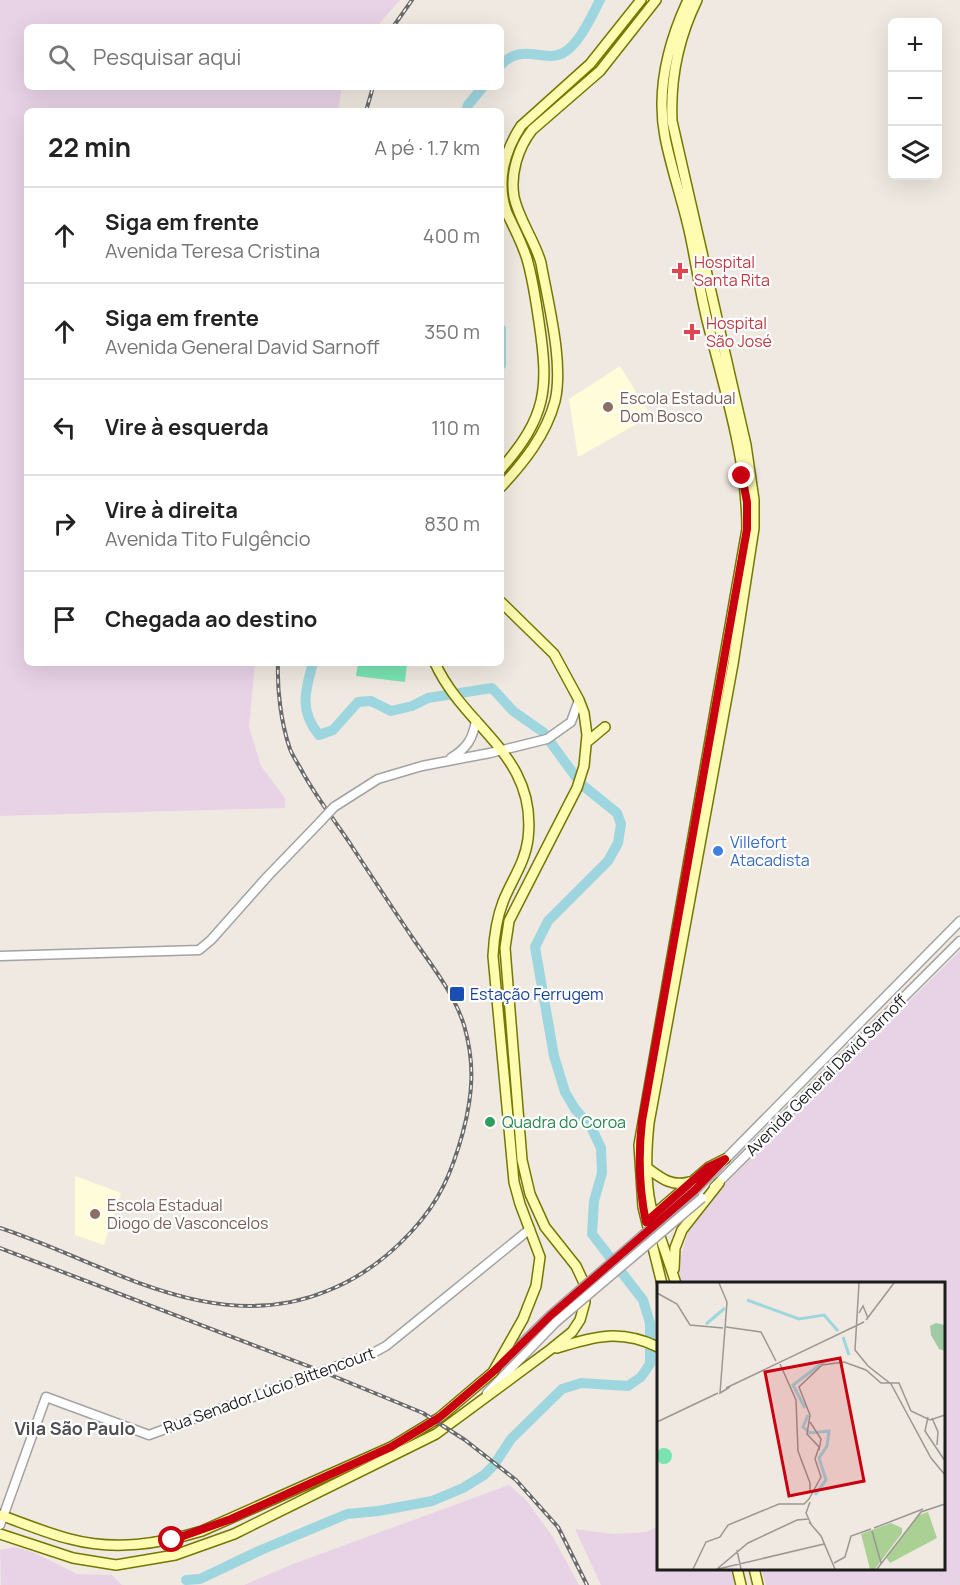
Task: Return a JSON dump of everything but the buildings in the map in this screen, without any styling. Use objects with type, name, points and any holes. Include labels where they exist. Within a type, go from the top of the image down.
[{"type":"main road","points":[[504,169],[505,158],[521,126],[590,64],[641,0]]},
{"type":"main road","points":[[504,484],[518,469],[543,431],[555,401],[557,380],[557,358],[538,250],[514,198],[514,175],[519,152],[523,141],[532,130],[600,71],[656,0]]},
{"type":"main road","points":[[661,1282],[646,1222],[639,1173],[639,1145],[747,529],[747,502],[739,457],[703,304],[689,230],[665,136],[664,82],[668,52],[677,23],[688,0]]},
{"type":"main road","points":[[674,1279],[654,1215],[646,1167],[649,1123],[729,686],[754,528],[754,500],[746,446],[672,121],[671,96],[676,57],[685,25],[697,0]]},
{"type":"main road","points":[[504,201],[527,257],[533,283],[545,379],[542,400],[532,427],[504,465]]},
{"type":"main road","points":[[0,1534],[73,1558],[116,1565],[153,1560],[184,1552],[228,1536],[436,1434],[551,1349],[572,1332],[580,1320],[585,1302],[584,1283],[576,1266],[545,1227],[530,1194],[522,1160],[505,948],[508,921],[577,788],[586,747],[586,720],[579,700],[554,654],[504,605]]},
{"type":"main road","points":[[1,1518],[68,1539],[109,1546],[163,1542],[202,1531],[391,1447],[415,1434],[440,1417],[493,1372],[523,1319],[536,1286],[540,1257],[520,1204],[511,1162],[493,956],[497,921],[503,901],[523,862],[528,840],[529,813],[518,774],[502,750],[464,707],[436,666]]},
{"type":"main road","points":[[586,747],[605,727]]},
{"type":"main road","points":[[646,1222],[693,1185],[708,1167],[725,1159]]},
{"type":"main road","points":[[646,1167],[664,1180],[676,1184],[693,1185]]},
{"type":"main road","points":[[674,1279],[675,1248],[682,1230],[718,1183]]},
{"type":"main road","points":[[551,1349],[607,1335],[628,1336],[657,1347]]},
{"type":"main road","points":[[202,1531],[228,1536]]},
{"type":"main road","points":[[184,1552],[197,1541],[202,1531]]},
{"type":"main road","points":[[737,1570],[741,1585]]},
{"type":"main road","points":[[754,1570],[758,1585]]},
{"type":"street","points":[[569,723],[579,700]]},
{"type":"street","points":[[445,762],[463,751],[470,743],[476,720]]},
{"type":"street","points":[[0,956],[199,950],[211,940],[334,807],[378,779],[422,766],[547,739],[569,723],[586,720]]},
{"type":"street","name":"Avenida General David Sarnoff","points":[[725,1159],[960,921]]},
{"type":"street","name":"Avenida General David Sarnoff","points":[[478,1402],[553,1319],[702,1198],[960,941]]},
{"type":"street","name":"Avenida General David Sarnoff","points":[[493,1372],[553,1319],[693,1185]]},
{"type":"street","name":"Rua Senador Lúcio Bittencourt","points":[[1,1518],[46,1397],[148,1435],[373,1353],[386,1346],[530,1229]]},
{"type":"shaded area","points":[[0,0],[400,0],[379,24],[24,24],[24,90],[342,90],[338,108],[24,108],[24,666],[255,666],[249,727],[261,766],[285,798],[285,808],[0,816]]},
{"type":"shaded area","name":"Escola Estadual Dom Bosco","points":[[620,366],[651,416],[578,457],[569,399]]},
{"type":"shaded area","points":[[960,951],[960,1585],[766,1585],[761,1570],[945,1570],[945,1282],[681,1282],[677,1269],[693,1216]]},
{"type":"shaded area","name":"Escola Estadual Diogo de Vasconcelos","points":[[75,1176],[121,1193],[104,1245],[75,1235]]},
{"type":"shaded area","points":[[509,1485],[526,1500],[553,1537],[579,1585],[244,1585],[293,1564]]},
{"type":"shaded area","points":[[657,1526],[657,1570],[731,1570],[735,1585],[601,1585],[575,1529],[613,1534],[646,1532]]},
{"type":"shaded area","points":[[15,1547],[35,1553],[77,1574],[112,1575],[122,1585],[1,1585],[0,1550]]},
{"type":"green space","points":[[358,666],[407,666],[405,682],[356,676]]},
{"type":"waterway","points":[[504,62],[517,55],[548,56],[563,53],[580,37],[600,0]]},
{"type":"waterway","points":[[467,108],[480,90]]},
{"type":"waterway","points":[[186,1580],[200,1579],[261,1550],[347,1514],[432,1501],[463,1488],[484,1475],[494,1465],[511,1439],[562,1389],[581,1383],[628,1386],[641,1377],[650,1364],[650,1323],[643,1300],[592,1234],[594,1201],[602,1173],[601,1148],[591,1127],[575,1109],[565,1092],[554,1056],[535,947],[548,921],[608,861],[618,843],[621,824],[617,813],[581,784],[543,732],[513,711],[492,688],[428,698],[412,706],[391,711],[371,701],[358,702],[333,730],[319,735],[308,718],[306,709],[306,692],[312,666]]},
{"type":"railway","points":[[395,24],[412,0]]},
{"type":"railway","points":[[367,108],[372,90]]},
{"type":"railway","points":[[0,1228],[120,1276],[201,1301],[243,1306],[285,1303],[327,1291],[351,1280],[372,1266],[411,1232],[430,1209],[444,1185],[463,1132],[471,1091],[470,1052],[464,1025],[455,1002],[442,981],[308,782],[293,755],[282,717],[278,666]]},
{"type":"railway","points":[[0,1248],[321,1371],[423,1413],[465,1440],[516,1480],[558,1527],[587,1585]]},
{"type":"place","name":"Hospital Santa Rita","points":[[680,271]]},
{"type":"place","name":"Hospital São José","points":[[692,332]]},
{"type":"place","name":"Escola Estadual Dom Bosco","points":[[608,407]]},
{"type":"place","name":"Villefort Atacadista","points":[[718,851]]},
{"type":"place","name":"Estação Ferrugem","points":[[457,994]]},
{"type":"place","name":"Quadra do Coroa","points":[[490,1122]]},
{"type":"place","name":"Escola Estadual Diogo de Vasconcelos","points":[[95,1214]]},
{"type":"district","name":"Vila São Paulo","points":[[75,1428]]},
{"type":"route","points":[[172,1540],[231,1519],[391,1447],[440,1417],[493,1372],[550,1316],[695,1190],[725,1159],[708,1167],[646,1222],[639,1173],[642,1121],[747,529],[747,502],[742,476]]}]
